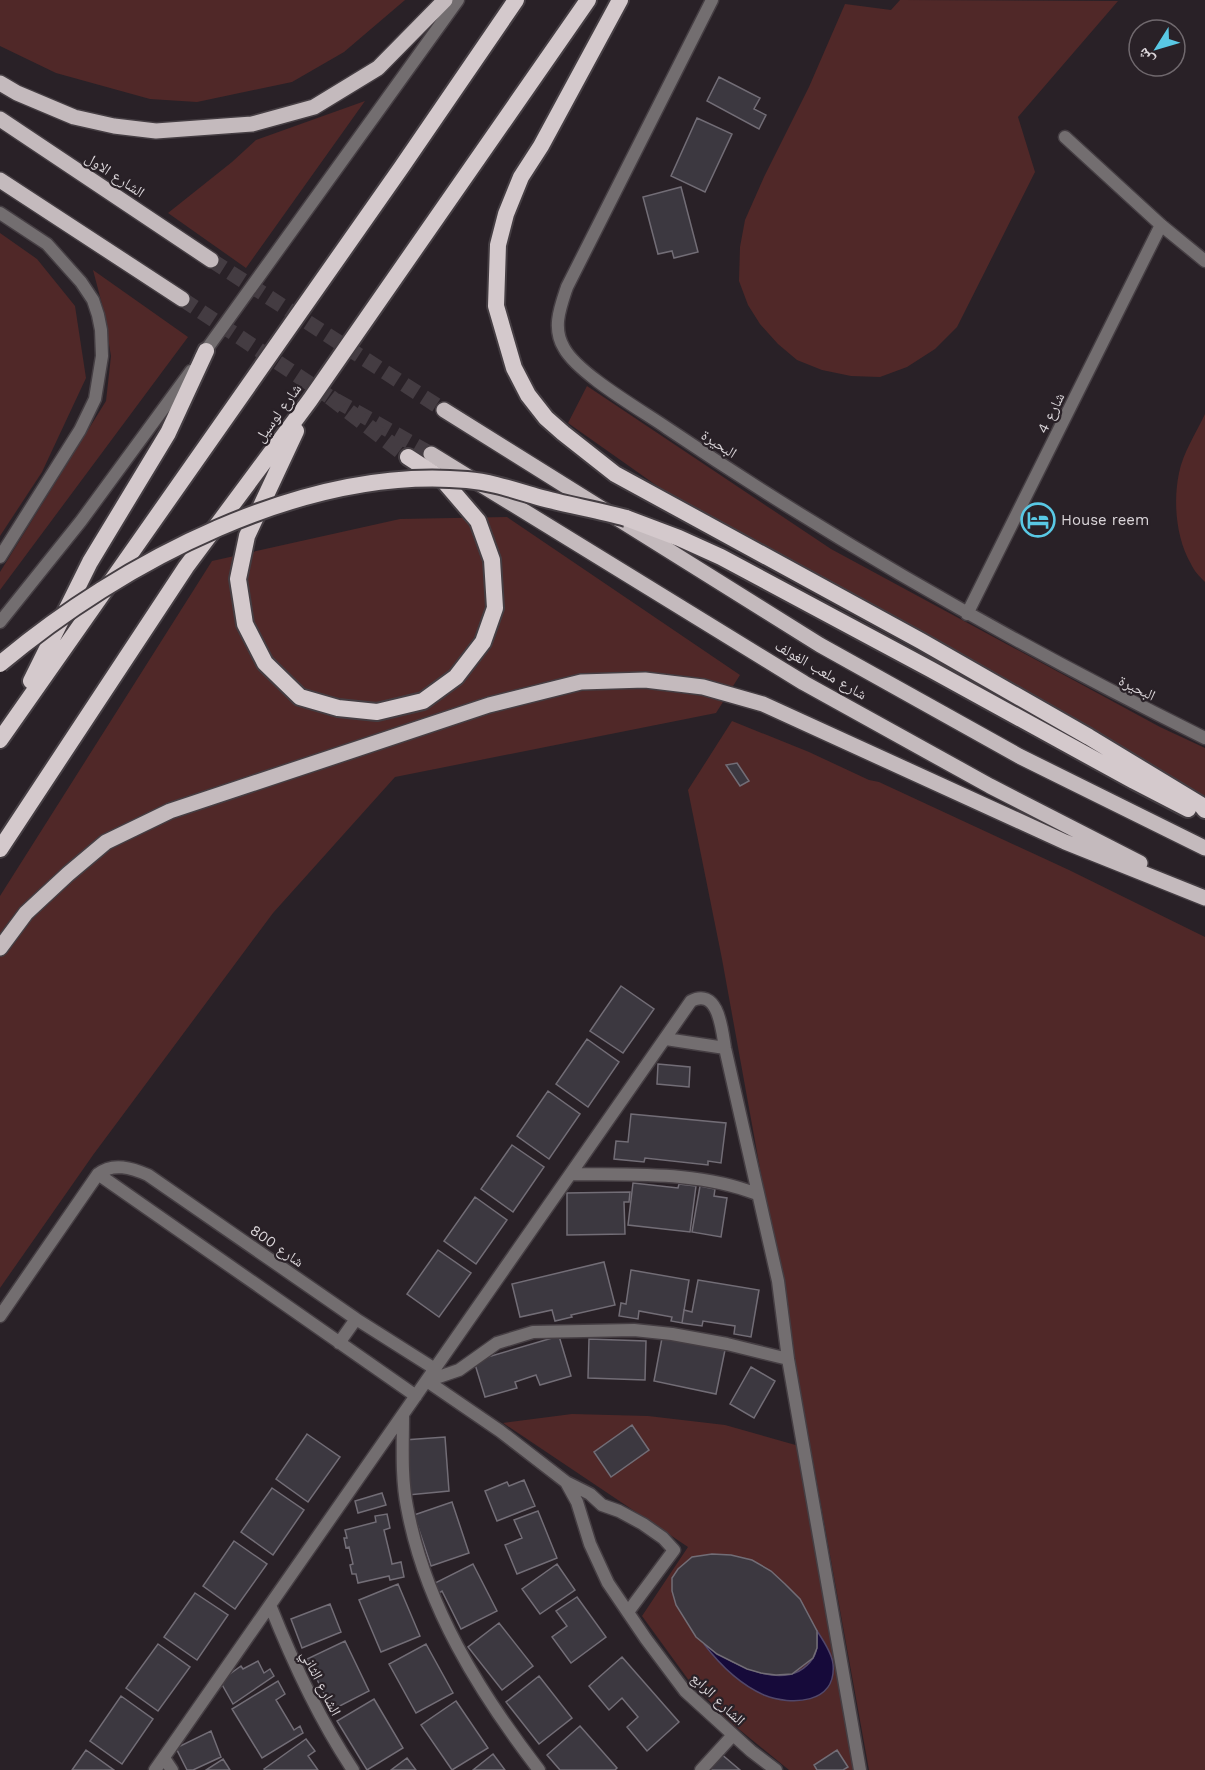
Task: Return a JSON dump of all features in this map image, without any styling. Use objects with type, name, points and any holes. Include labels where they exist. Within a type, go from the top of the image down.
[{"type":"highway","points":[[4,734],[516,0]]},
{"type":"highway","name":"شارع لوسيل","points":[[0,849],[186,567],[310,400],[588,0]]},
{"type":"highway","points":[[620,0],[541,146],[521,177],[506,214],[498,245],[496,306],[514,368],[528,395],[546,418],[615,474],[921,641],[1089,737],[1201,805],[1205,810]]},
{"type":"highway","points":[[4,734],[90,562],[168,433],[206,351]]},
{"type":"highway","points":[[310,400],[247,536],[238,579],[245,624],[265,663],[300,697],[338,708],[377,712],[423,701],[456,677],[483,642],[495,608],[492,560],[478,521],[442,479],[408,457]]},
{"type":"highway","points":[[0,664],[112,582],[156,558],[237,520],[284,502],[398,480],[430,478],[501,484],[539,497],[626,518],[721,557],[1205,818]]},
{"type":"main road","points":[[0,83],[17,93],[74,117],[114,126],[156,131],[252,123],[314,107],[378,68],[445,0]]},
{"type":"main road","name":"الشارع الاول","points":[[0,119],[211,260]]},
{"type":"main road","points":[[0,180],[182,299]]},
{"type":"main road","name":"شارع ملعب الغولف","points":[[444,410],[820,645],[1019,756],[1205,848]]},
{"type":"main road","name":"شارع ملعب الغولف","points":[[431,454],[804,683],[990,786],[1205,897]]},
{"type":"main road","points":[[0,948],[26,913],[106,842],[170,811],[489,705],[581,682],[645,680],[703,687],[763,704],[1065,842],[1205,897]]},
{"type":"street","points":[[0,621],[81,520],[206,351],[458,0]]},
{"type":"street","name":"البحيرة","points":[[712,0],[567,287],[557,325],[564,350],[580,368],[846,543],[967,614],[1105,689],[1205,738]]},
{"type":"street","points":[[1065,137],[1161,225],[1205,261]]},
{"type":"street","points":[[0,213],[47,244],[69,267],[93,300],[101,330],[102,356],[96,399],[80,430],[0,556]]},
{"type":"street","name":"شارع 4","points":[[967,614],[1161,225]]},
{"type":"street","points":[[155,1770],[691,1001],[704,999],[718,1011],[778,1281],[788,1359],[860,1770]]},
{"type":"street","points":[[666,1039],[725,1048]]},
{"type":"street","name":"شارع 800","points":[[98,1174],[117,1167],[136,1170],[148,1175],[356,1318],[435,1369]]},
{"type":"street","points":[[0,1316],[98,1174],[416,1396]]},
{"type":"street","points":[[572,1174],[657,1175],[736,1185],[757,1194]]},
{"type":"street","points":[[339,1343],[356,1318]]},
{"type":"street","points":[[427,1381],[459,1370],[497,1343],[533,1332],[634,1330],[672,1334],[727,1344],[788,1359]]},
{"type":"street","name":"الشارع الرابع","points":[[427,1381],[500,1431],[566,1482],[590,1494],[602,1505],[619,1510],[643,1524],[674,1550],[628,1612]]},
{"type":"street","points":[[403,1415],[403,1456],[407,1505],[420,1559],[442,1615],[468,1667],[510,1732],[539,1770]]},
{"type":"street","name":"الشارع الرابع","points":[[566,1482],[578,1502],[590,1544],[604,1573],[628,1612],[685,1691],[776,1770]]},
{"type":"street","name":"الشارع الثاني","points":[[270,1605],[288,1650],[310,1695],[332,1738],[353,1770]]},
{"type":"street","points":[[701,1770],[733,1735]]},
{"type":"street","points":[[164,1758],[172,1770]]},
{"type":"shaded area","points":[[0,0],[405,0],[344,52],[292,82],[197,102],[150,99],[56,73],[0,46]]},
{"type":"shaded area","points":[[900,0],[1118,1],[1018,117],[1035,172],[957,327],[935,349],[907,367],[880,377],[851,376],[822,370],[797,360],[760,324],[748,305],[739,281],[740,247],[745,220],[809,87],[845,4],[891,10]]},
{"type":"shaded area","points":[[365,101],[246,268],[168,213],[256,140]]},
{"type":"shaded area","points":[[0,233],[37,259],[75,306],[86,378],[42,472],[0,536]]},
{"type":"shaded area","points":[[93,270],[188,337],[0,590],[0,572],[106,401],[111,356],[103,308]]},
{"type":"shaded area","points":[[587,386],[831,549],[1160,727],[1205,748],[1205,799],[1033,697],[809,570],[670,495],[568,423]]},
{"type":"shaded area","points":[[1205,414],[1205,582],[1194,569],[1182,543],[1177,520],[1176,496],[1181,466]]},
{"type":"shaded area","points":[[507,517],[740,675],[716,713],[395,777],[273,913],[93,1155],[0,1288],[0,896],[212,561],[400,519]]},
{"type":"shaded area","points":[[732,721],[809,752],[869,780],[879,782],[1069,870],[1205,937],[1205,1770],[869,1770],[722,959],[688,790]]},
{"type":"shaded area","points":[[572,1414],[648,1416],[725,1425],[799,1446],[856,1770],[789,1770],[735,1726],[690,1682],[642,1616],[688,1547],[503,1423]]},
{"type":"shaded area","points":[[817,1631],[831,1655],[832,1677],[828,1687],[820,1694],[799,1701],[775,1698],[755,1691],[731,1673],[704,1644],[743,1667],[774,1675],[789,1675],[802,1669],[815,1655]]},
{"type":"building","points":[[719,77],[760,98],[754,109],[766,115],[759,129],[707,101]]},
{"type":"building","points":[[697,118],[732,134],[705,192],[671,176]]},
{"type":"building","points":[[681,187],[698,252],[674,258],[672,251],[658,254],[643,197]]},
{"type":"building","points":[[737,763],[749,781],[740,786],[726,765]]},
{"type":"building","points":[[621,986],[654,1009],[623,1053],[590,1031]]},
{"type":"building","points":[[587,1039],[619,1062],[588,1107],[556,1084]]},
{"type":"building","points":[[658,1064],[690,1067],[689,1087],[657,1084]]},
{"type":"building","points":[[548,1091],[580,1114],[549,1159],[517,1136]]},
{"type":"building","points":[[631,1114],[726,1123],[721,1163],[708,1161],[708,1165],[645,1158],[644,1162],[614,1159],[616,1141],[628,1142]]},
{"type":"building","points":[[512,1145],[544,1167],[513,1212],[481,1189]]},
{"type":"building","points":[[633,1183],[678,1188],[679,1184],[696,1186],[690,1232],[628,1225]]},
{"type":"building","points":[[700,1186],[715,1189],[714,1196],[727,1198],[721,1237],[692,1232]]},
{"type":"building","points":[[630,1192],[629,1202],[624,1202],[625,1234],[567,1235],[567,1193]]},
{"type":"building","points":[[475,1197],[507,1220],[476,1264],[444,1241]]},
{"type":"building","points":[[438,1250],[471,1273],[439,1317],[407,1294]]},
{"type":"building","points":[[604,1262],[615,1305],[555,1321],[552,1310],[520,1317],[512,1284]]},
{"type":"building","points":[[631,1270],[689,1280],[682,1323],[671,1321],[672,1317],[639,1311],[638,1319],[619,1316],[621,1303],[626,1304]]},
{"type":"building","points":[[698,1280],[759,1290],[751,1337],[734,1334],[735,1326],[703,1321],[702,1326],[682,1323],[684,1310],[692,1312]]},
{"type":"building","points":[[559,1336],[571,1376],[540,1385],[536,1375],[515,1382],[517,1388],[485,1397],[474,1361]]},
{"type":"building","points":[[662,1338],[725,1350],[716,1394],[654,1381]]},
{"type":"building","points":[[589,1339],[646,1341],[645,1380],[588,1378]]},
{"type":"building","points":[[751,1367],[775,1381],[754,1418],[730,1404]]},
{"type":"building","points":[[632,1425],[649,1450],[611,1477],[594,1452]]},
{"type":"building","points":[[307,1434],[340,1457],[308,1502],[276,1479]]},
{"type":"building","points":[[445,1437],[449,1491],[408,1495],[404,1440]]},
{"type":"building","points":[[524,1480],[535,1506],[497,1521],[485,1491],[507,1482],[509,1486]]},
{"type":"building","points":[[272,1488],[304,1510],[273,1555],[241,1532]]},
{"type":"building","points":[[382,1493],[386,1505],[358,1513],[355,1501]]},
{"type":"building","points":[[452,1502],[469,1553],[431,1566],[414,1515]]},
{"type":"building","points":[[538,1511],[557,1558],[517,1574],[505,1545],[522,1538],[514,1520]]},
{"type":"building","points":[[387,1514],[390,1528],[384,1530],[392,1564],[401,1562],[404,1577],[390,1580],[389,1576],[358,1583],[356,1574],[352,1574],[350,1565],[353,1564],[349,1547],[346,1548],[345,1530],[376,1522],[375,1516]]},
{"type":"building","points":[[234,1541],[267,1564],[235,1609],[203,1586]]},
{"type":"building","points":[[712,1554],[731,1555],[752,1560],[771,1571],[800,1599],[817,1631],[817,1648],[813,1658],[792,1674],[761,1673],[747,1669],[717,1654],[696,1637],[676,1605],[672,1591],[672,1578],[678,1569],[692,1557]]},
{"type":"building","points":[[473,1564],[497,1611],[461,1629],[442,1591],[439,1593],[435,1583]]},
{"type":"building","points":[[557,1564],[575,1590],[540,1614],[522,1589]]},
{"type":"building","points":[[398,1584],[420,1636],[381,1652],[359,1600]]},
{"type":"building","points":[[195,1593],[228,1615],[197,1660],[164,1637]]},
{"type":"building","points":[[577,1597],[606,1637],[571,1663],[552,1637],[567,1626],[556,1611]]},
{"type":"building","points":[[330,1604],[341,1632],[302,1648],[291,1619]]},
{"type":"building","points":[[499,1623],[533,1666],[502,1690],[468,1647]]},
{"type":"building","points":[[345,1641],[369,1691],[332,1710],[307,1659]]},
{"type":"building","points":[[158,1644],[190,1667],[158,1711],[126,1688]]},
{"type":"building","points":[[426,1644],[453,1693],[416,1713],[389,1664]]},
{"type":"building","points":[[622,1657],[679,1722],[647,1751],[627,1727],[638,1717],[622,1698],[609,1710],[589,1686]]},
{"type":"building","points":[[258,1661],[264,1673],[270,1669],[274,1676],[233,1704],[220,1681],[241,1666],[243,1669]]},
{"type":"building","points":[[539,1676],[572,1718],[539,1744],[506,1702]]},
{"type":"building","points":[[278,1681],[285,1694],[276,1700],[294,1730],[300,1726],[303,1733],[262,1758],[232,1709]]},
{"type":"building","points":[[121,1696],[153,1719],[122,1764],[90,1741]]},
{"type":"building","points":[[374,1699],[403,1748],[367,1770],[337,1721]]},
{"type":"building","points":[[456,1701],[488,1748],[452,1770],[421,1725]]},
{"type":"building","points":[[580,1726],[617,1768],[615,1770],[560,1770],[547,1755]]},
{"type":"building","points":[[211,1731],[221,1757],[193,1770],[187,1770],[176,1748]]},
{"type":"building","points":[[306,1739],[315,1751],[308,1756],[318,1770],[264,1769]]},
{"type":"building","points":[[86,1750],[114,1770],[72,1770]]},
{"type":"building","points":[[837,1750],[848,1767],[843,1770],[817,1770],[814,1765]]},
{"type":"building","points":[[720,1753],[740,1770],[705,1770]]},
{"type":"building","points":[[493,1754],[505,1770],[473,1770]]},
{"type":"building","points":[[407,1758],[416,1770],[391,1770]]},
{"type":"building","points":[[223,1759],[230,1770],[206,1770]]},
{"type":"tunnel","points":[[211,260],[444,410]]},
{"type":"tunnel","points":[[182,299],[330,397],[431,454]]},
{"type":"tunnel","points":[[330,397],[408,457]]},
{"type":"place","name":"House reem","points":[[1038,520]]}]
